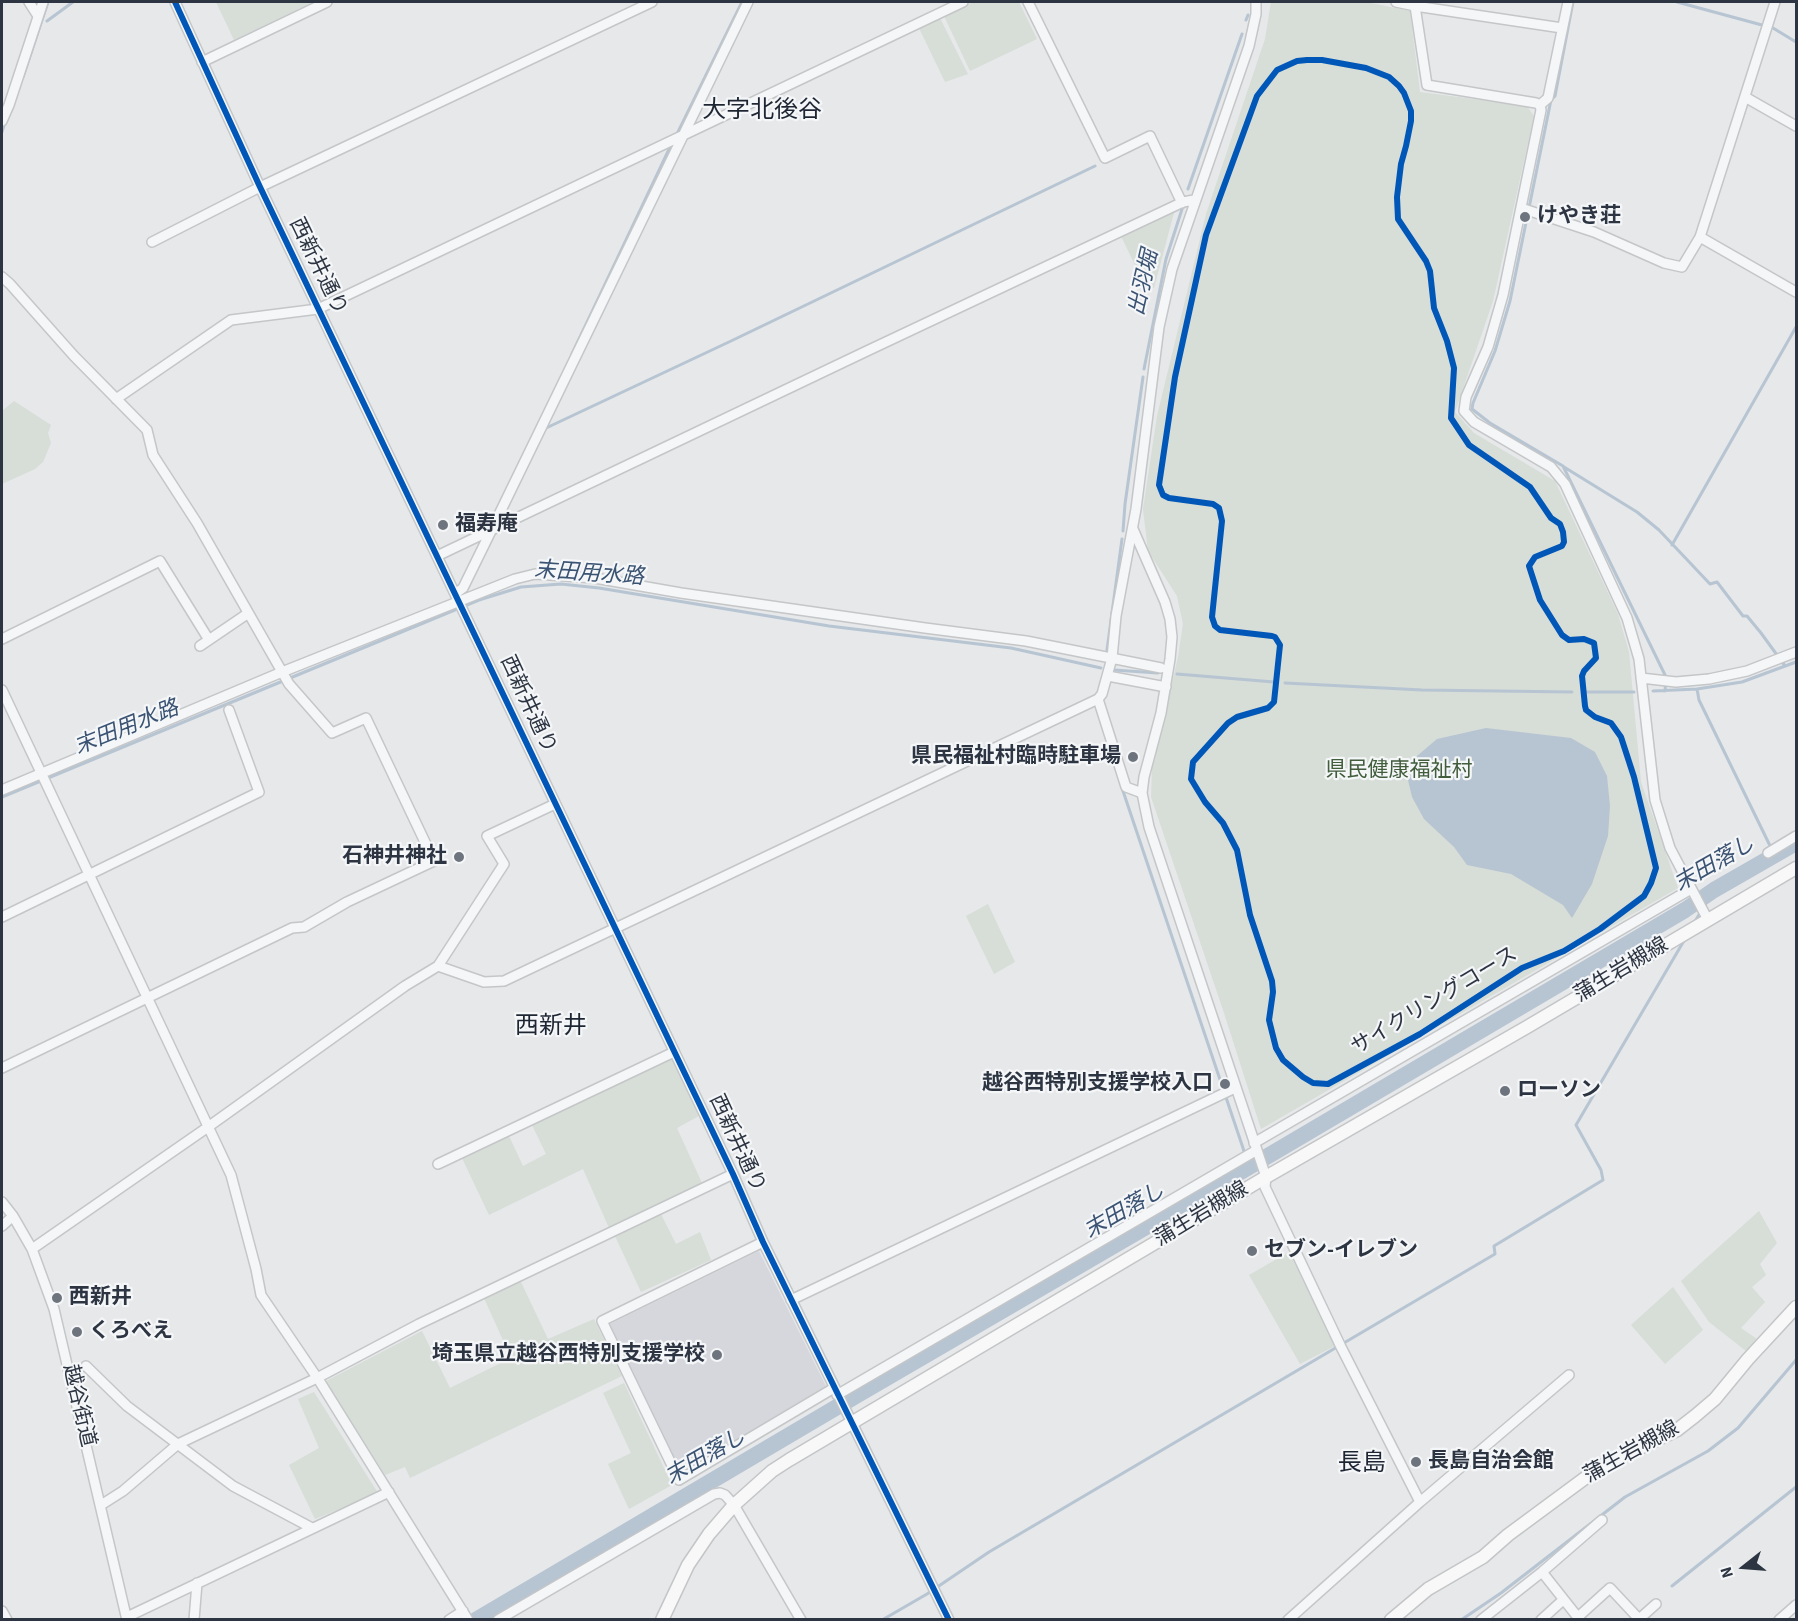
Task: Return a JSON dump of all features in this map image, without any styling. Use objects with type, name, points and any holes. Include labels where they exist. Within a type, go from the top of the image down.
[{"type":"main road","name":"蒲生岩槻線","points":[[662,1620],[672,1595],[694,1557],[734,1505],[772,1471],[804,1449],[966,1357],[1266,1177],[1408,1097],[1797,868]]},
{"type":"main road","name":"蒲生岩槻線","points":[[1391,1620],[1428,1588],[1483,1557],[1508,1535],[1600,1467],[1677,1430],[1715,1399],[1748,1359],[1797,1307]]},
{"type":"street","points":[[29,2],[38,16]]},
{"type":"street","points":[[2,121],[43,2]]},
{"type":"street","name":"西新井通り","points":[[175,2],[260,187],[733,1174],[763,1242],[949,1620]]},
{"type":"street","points":[[202,62],[327,2]]},
{"type":"street","points":[[152,242],[260,187],[652,2]]},
{"type":"street","points":[[457,598],[748,2]]},
{"type":"street","points":[[116,399],[231,320],[318,309],[963,2]]},
{"type":"street","points":[[1028,2],[1105,158],[1150,136],[1182,202]]},
{"type":"street","points":[[438,966],[484,982],[504,981],[1098,699],[1102,694],[1112,658],[1120,589],[1133,529],[1160,327],[1172,269],[1249,46],[1256,14],[1256,2]]},
{"type":"street","points":[[1396,2],[1562,28]]},
{"type":"street","points":[[1540,105],[1548,98],[1568,2]]},
{"type":"street","points":[[1521,208],[1594,232],[1664,262],[1682,267],[1700,237],[1774,2]]},
{"type":"street","points":[[1415,6],[1427,85],[1540,105]]},
{"type":"street","points":[[1745,97],[1797,126]]},
{"type":"street","points":[[1540,105],[1541,110],[1503,295],[1492,336],[1466,397],[1464,411],[1474,422],[1551,467],[1565,484],[1628,618],[1641,678],[1655,800],[1670,848],[1708,920]]},
{"type":"street","points":[[438,556],[1182,202],[1194,200]]},
{"type":"street","points":[[1700,237],[1797,292]]},
{"type":"street","points":[[2,277],[147,430],[153,455],[197,523],[289,684],[332,733],[366,718],[434,861],[346,902],[304,927],[292,928],[2,1068]]},
{"type":"street","points":[[1133,529],[1165,602],[1172,637],[1166,687],[1142,793],[1149,827],[1266,1177],[1265,1187],[1420,1502]]},
{"type":"street","points":[[2,639],[160,561],[204,643],[247,614]]},
{"type":"street","points":[[2,790],[457,598],[535,574],[595,578],[738,601],[1026,641],[1161,668]]},
{"type":"street","points":[[1641,678],[1676,682],[1709,679],[1747,671],[1797,652]]},
{"type":"street","points":[[1108,676],[1166,687]]},
{"type":"street","points":[[2,690],[231,1175],[261,1295],[317,1378],[466,1615],[449,1620]]},
{"type":"street","points":[[1098,699],[1126,787],[1142,793]]},
{"type":"street","points":[[2,917],[260,792],[230,710]]},
{"type":"street","points":[[32,1249],[405,986],[438,966],[504,864],[487,836],[555,804]]},
{"type":"street","points":[[1768,853],[1797,836]]},
{"type":"street","points":[[763,1242],[602,1321],[679,1480],[1256,1147],[1691,889]]},
{"type":"street","points":[[438,1164],[674,1052]]},
{"type":"street","points":[[791,1300],[1235,1088]]},
{"type":"street","points":[[101,1505],[123,1491],[178,1444],[317,1378],[419,1324],[733,1174]]},
{"type":"street","name":"越谷街道","points":[[2,1202],[32,1249],[54,1309],[127,1618]]},
{"type":"street","points":[[2,1227],[12,1216]]},
{"type":"street","points":[[86,1366],[127,1406],[233,1486],[312,1528]]},
{"type":"street","points":[[1288,1620],[1420,1502],[1569,1375]]},
{"type":"street","points":[[127,1618],[388,1492]]},
{"type":"street","points":[[498,1620],[714,1494],[725,1495],[734,1505],[801,1620]]},
{"type":"street","points":[[1481,1620],[1542,1572],[1602,1520]]},
{"type":"street","points":[[1542,1572],[1579,1618],[1610,1588],[1639,1619],[1656,1604]]},
{"type":"street","points":[[194,1620],[197,1583]]},
{"type":"street","points":[[1541,1620],[1563,1600]]},
{"type":"street","points":[[1779,1620],[1797,1605]]},
{"type":"street","points":[[2,1611],[7,1620]]},
{"type":"shaded area","name":"埼玉県立越谷西特別支援学校","points":[[759,1251],[826,1386],[681,1472],[608,1325]]},
{"type":"green space","points":[[216,2],[313,2],[234,40]]},
{"type":"green space","points":[[973,2],[1019,2],[1037,39],[970,71],[944,16]]},
{"type":"green space","name":"県民健康福祉村","points":[[1271,2],[1366,2],[1410,11],[1420,92],[1527,106],[1534,116],[1493,301],[1455,412],[1474,433],[1555,481],[1618,614],[1629,652],[1641,782],[1678,888],[1261,1129],[1151,797],[1152,769],[1178,657],[1183,624],[1177,596],[1148,551],[1143,509],[1157,416],[1206,214],[1265,39]]},
{"type":"green space","points":[[940,18],[968,74],[945,82],[919,28]]},
{"type":"green space","points":[[1175,209],[1154,288],[1147,290],[1120,234]]},
{"type":"green space","points":[[14,401],[51,425],[48,433],[51,443],[43,462],[35,469],[2,484],[2,411]]},
{"type":"green space","points":[[988,904],[1015,962],[994,974],[966,916]]},
{"type":"green space","points":[[672,1058],[699,1116],[677,1128],[702,1183],[609,1228],[583,1169],[489,1215],[462,1158],[509,1136],[523,1166],[546,1154],[532,1125]]},
{"type":"green space","points":[[1759,1211],[1777,1243],[1760,1264],[1766,1275],[1752,1287],[1765,1302],[1741,1328],[1757,1339],[1746,1351],[1709,1322],[1681,1281]]},
{"type":"green space","points":[[661,1214],[676,1244],[700,1232],[711,1260],[641,1292],[615,1236]]},
{"type":"green space","points":[[1289,1252],[1335,1346],[1300,1364],[1249,1275]]},
{"type":"green space","points":[[520,1280],[548,1339],[594,1319],[622,1376],[410,1478],[405,1467],[385,1475],[326,1381],[422,1331],[450,1388],[511,1358],[484,1298]]},
{"type":"green space","points":[[1673,1287],[1703,1330],[1665,1364],[1631,1325]]},
{"type":"green space","points":[[624,1383],[672,1485],[629,1509],[608,1464],[631,1453],[603,1393]]},
{"type":"green space","points":[[314,1392],[378,1493],[315,1519],[289,1465],[319,1448],[298,1399]]},
{"type":"water","points":[[1486,728],[1571,738],[1595,752],[1607,776],[1610,806],[1608,836],[1592,884],[1572,918],[1563,905],[1511,874],[1467,865],[1454,847],[1424,819],[1412,797],[1408,780],[1417,756],[1437,739]]},
{"type":"waterway","points":[[23,77],[48,2]]},
{"type":"waterway","points":[[47,21],[73,2]]},
{"type":"waterway","points":[[677,134],[742,2]]},
{"type":"waterway","points":[[1573,2],[1510,301],[1495,351],[1472,409],[1490,423],[1563,466],[1666,677],[1665,691]]},
{"type":"waterway","points":[[1677,2],[1773,28],[1796,42]]},
{"type":"waterway","name":"出羽堀","points":[[1246,20],[1248,15]]},
{"type":"waterway","name":"出羽堀","points":[[1188,189],[1242,34]]},
{"type":"waterway","points":[[2,132],[5,122]]},
{"type":"waterway","points":[[572,354],[672,143]]},
{"type":"waterway","points":[[544,429],[1095,166]]},
{"type":"waterway","name":"出羽堀","points":[[1144,369],[1166,259],[1183,206]]},
{"type":"waterway","points":[[1672,545],[1796,327]]},
{"type":"waterway","name":"出羽堀","points":[[1123,531],[1143,377]]},
{"type":"waterway","points":[[1564,467],[1637,512],[1659,530],[1710,584],[1717,582],[1743,616],[1747,616],[1761,633],[1785,666]]},
{"type":"waterway","name":"出羽堀","points":[[1107,650],[1122,539]]},
{"type":"waterway","name":"末田用水路","points":[[2,797],[479,600],[521,587],[561,584],[599,588],[829,626],[1011,648],[1101,668]]},
{"type":"waterway","points":[[1653,691],[1697,689],[1742,682],[1796,662]]},
{"type":"waterway","points":[[1114,670],[1158,673]]},
{"type":"waterway","points":[[1177,674],[1274,682]]},
{"type":"waterway","points":[[1285,683],[1422,690],[1572,692]]},
{"type":"waterway","points":[[1697,689],[1699,700],[1775,856]]},
{"type":"waterway","points":[[1586,692],[1634,692]]},
{"type":"waterway","points":[[1122,788],[1248,1167]]},
{"type":"waterway","name":"末田落し","points":[[476,1620],[1273,1153],[1796,843]]},
{"type":"waterway","points":[[1694,923],[1714,890]]},
{"type":"waterway","points":[[882,1620],[927,1594],[989,1552],[1495,1254],[1494,1246],[1603,1180],[1601,1170],[1576,1125],[1685,939]]},
{"type":"waterway","points":[[1461,1620],[1501,1593],[1625,1497],[1708,1451],[1738,1428],[1796,1360]]},
{"type":"waterway","points":[[1672,1586],[1796,1487]]},
{"type":"cycle path","points":[[175,2],[260,187],[733,1174],[763,1242],[949,1620]]},
{"type":"cycle path","name":"サイクリングコース","points":[[1307,60],[1322,60],[1366,68],[1389,77],[1404,93],[1411,111],[1411,121],[1401,164],[1397,197],[1398,219],[1426,261],[1430,271],[1434,308],[1447,341],[1454,368],[1451,418],[1469,445],[1530,487],[1551,518],[1560,524],[1564,542],[1562,546],[1535,557],[1529,566],[1540,600],[1562,635],[1569,640],[1584,639],[1594,643],[1596,658],[1582,676],[1586,710],[1595,717],[1611,723],[1621,737],[1634,777],[1656,868],[1644,896],[1600,929],[1564,951],[1522,968],[1420,1034],[1328,1084],[1313,1083],[1303,1077],[1283,1060],[1276,1048],[1269,1020],[1273,992],[1272,981],[1250,915],[1237,850],[1223,823],[1205,802],[1191,779],[1193,762],[1228,723],[1237,717],[1268,708],[1274,702],[1280,645],[1272,636],[1220,630],[1215,626],[1212,617],[1222,521],[1219,508],[1213,504],[1169,498],[1163,495],[1159,485],[1175,377],[1206,235],[1257,96],[1277,70],[1297,61],[1307,60]]},
{"type":"place","name":"けやき荘","points":[[1525,217]]},
{"type":"place","name":"福寿庵","points":[[443,525]]},
{"type":"place","name":"県民福祉村臨時駐車場","points":[[1133,757]]},
{"type":"place","name":"石神井神社","points":[[459,857]]},
{"type":"place","name":"越谷西特別支援学校入口","points":[[1225,1084]]},
{"type":"place","name":"ローソン","points":[[1505,1091]]},
{"type":"place","name":"セブン-イレブン","points":[[1252,1251]]},
{"type":"place","name":"西新井","points":[[57,1298]]},
{"type":"place","name":"くろべえ","points":[[77,1332]]},
{"type":"place","name":"埼玉県立越谷西特別支援学校","points":[[717,1355]]},
{"type":"place","name":"長島自治会館","points":[[1416,1462]]},
{"type":"district","name":"大字北後谷","points":[[762,112]]},
{"type":"district","name":"西新井","points":[[551,1028]]},
{"type":"district","name":"長島","points":[[1362,1465]]}]
